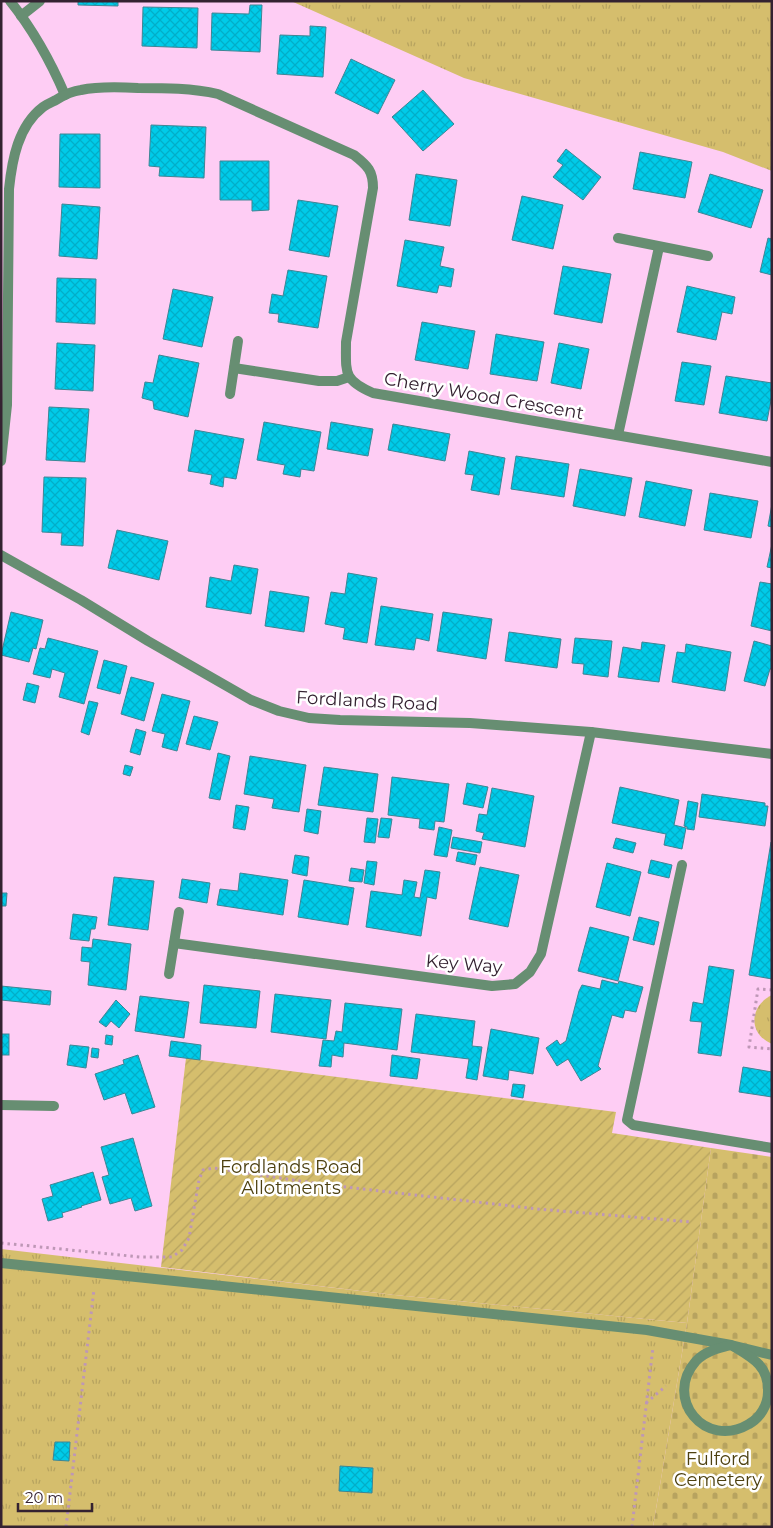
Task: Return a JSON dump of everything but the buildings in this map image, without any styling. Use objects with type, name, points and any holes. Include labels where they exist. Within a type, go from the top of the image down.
[{"type":"street","points":[[10,1],[37,38],[51,63],[65,95]]},
{"type":"street","points":[[21,16],[40,1]]},
{"type":"street","points":[[1,461],[8,406],[9,189],[12,166],[18,141],[31,119],[43,107],[65,95],[82,89],[109,87],[202,90],[218,94],[354,156],[366,164],[373,176],[373,188],[346,342],[346,363],[349,377],[337,380],[318,380],[234,368]]},
{"type":"street","points":[[618,238],[708,256]]},
{"type":"street","points":[[618,436],[659,246]]},
{"type":"street","points":[[230,394],[238,341]]},
{"type":"street","name":"Cherry Wood Crescent","points":[[349,377],[357,386],[373,393],[772,462]]},
{"type":"street","name":"Fordlands Road","points":[[1,554],[251,700],[279,711],[309,718],[470,722],[591,732],[772,754]]},
{"type":"street","name":"Key Way","points":[[174,943],[492,986],[515,984],[530,972],[541,954],[591,732]]},
{"type":"street","points":[[682,865],[627,1120],[633,1125],[772,1148]]},
{"type":"street","points":[[170,974],[178,912]]},
{"type":"street","points":[[1,1105],[54,1106]]},
{"type":"street","points":[[1,1263],[655,1331],[731,1344],[772,1355]]},
{"type":"street","points":[[731,1344],[754,1359],[763,1369],[768,1383],[768,1395],[763,1410],[754,1421],[740,1430],[724,1432],[710,1429],[698,1421],[689,1410],[685,1398],[684,1384],[688,1372],[697,1360],[711,1351],[731,1344]]},
{"type":"path","points":[[772,990],[758,988],[749,1047],[772,1049]]},
{"type":"path","points":[[1,1243],[140,1257],[172,1257],[182,1250],[189,1238],[199,1180],[203,1170],[214,1168],[320,1184],[537,1209],[692,1222]]},
{"type":"path","points":[[66,1527],[96,1273]]},
{"type":"path","points":[[632,1527],[655,1331]]},
{"type":"green space","points":[[291,1],[772,1],[772,171],[723,152],[464,78]]},
{"type":"green space","points":[[772,995],[772,1044],[759,1034],[754,1020],[759,1006]]},
{"type":"green space","name":"Fordlands Road Allotments","points":[[186,1058],[616,1112],[612,1133],[711,1148],[687,1323],[395,1295],[161,1267]]},
{"type":"green space","name":"Fulford Cemetery","points":[[711,1148],[772,1157],[772,1527],[653,1527],[687,1323]]},
{"type":"green space","points":[[1,1249],[395,1295],[687,1323],[653,1527],[1,1527]]}]
